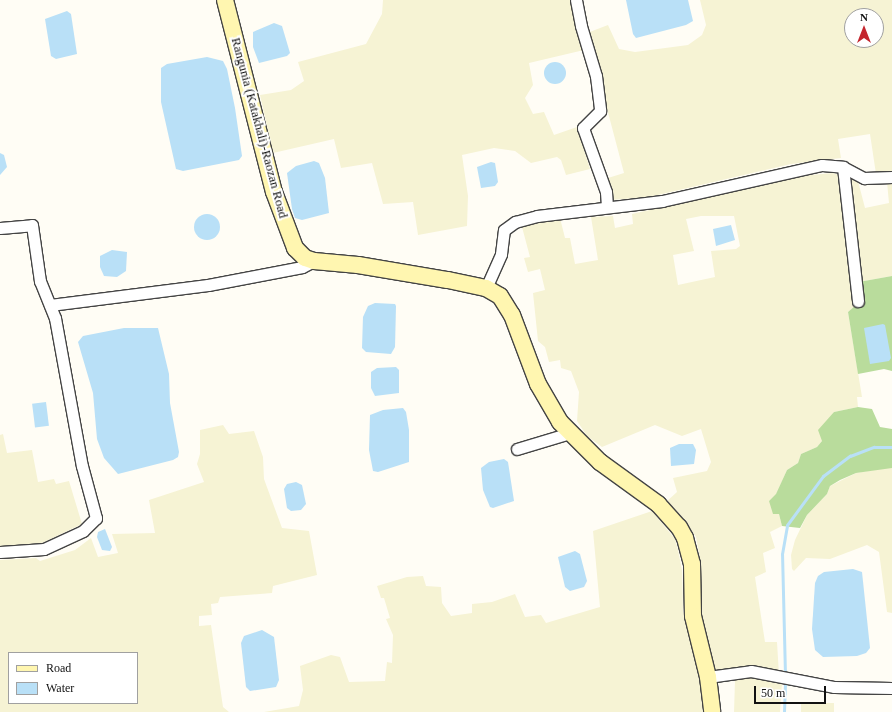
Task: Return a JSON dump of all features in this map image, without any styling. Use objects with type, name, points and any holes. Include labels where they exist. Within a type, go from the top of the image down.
[{"type":"main road","name":"Rangunia (Katakhali)-Raozan Road","points":[[224,0],[283,220],[294,248],[305,258],[314,261],[365,266],[486,288],[494,292],[505,303],[538,384],[560,422],[570,433],[617,475],[658,504],[679,527],[689,551],[693,616],[708,677],[712,712]]},
{"type":"street","points":[[576,0],[580,26],[596,76],[600,111],[583,128],[606,192],[607,206]]},
{"type":"street","points":[[486,288],[498,262],[502,236],[508,225],[549,213],[662,201],[822,165],[843,167],[864,178],[892,177]]},
{"type":"street","points":[[843,167],[858,301]]},
{"type":"street","points":[[0,228],[32,225],[40,281],[55,318],[86,482],[96,518],[83,531],[44,549],[25,552],[0,552]]},
{"type":"street","points":[[50,305],[208,285],[302,267],[314,261]]},
{"type":"street","points":[[517,449],[570,433]]},
{"type":"street","points":[[708,677],[751,671],[793,681],[834,687],[892,688]]},
{"type":"shaded area","points":[[383,0],[573,0],[584,50],[529,63],[533,85],[525,98],[533,114],[544,112],[554,135],[577,127],[590,169],[566,175],[561,160],[557,157],[531,163],[515,151],[494,148],[462,155],[468,196],[467,226],[418,235],[413,202],[383,204],[372,163],[341,168],[334,139],[273,153],[260,95],[291,90],[304,81],[298,62],[366,44],[382,14]]},
{"type":"shaded area","points":[[700,0],[892,0],[892,171],[876,174],[870,134],[838,139],[841,158],[791,164],[649,197],[611,200],[608,178],[624,173],[587,33],[608,25],[619,49],[635,52],[688,45],[702,35],[706,25]]},
{"type":"shaded area","points":[[833,173],[858,181],[865,208],[889,203],[887,182],[892,181],[892,276],[853,283],[855,307],[848,312],[862,397],[857,397],[858,407],[834,412],[822,441],[817,447],[801,454],[798,463],[787,470],[776,495],[769,501],[779,514],[782,526],[770,532],[775,548],[763,553],[766,572],[755,577],[765,642],[777,642],[779,675],[716,672],[699,606],[700,558],[696,537],[679,513],[666,502],[677,492],[673,478],[707,471],[711,462],[701,429],[682,436],[655,425],[602,447],[587,436],[577,421],[579,392],[571,371],[561,368],[560,360],[549,362],[545,347],[538,341],[533,293],[545,290],[540,269],[528,272],[524,258],[530,257],[522,227],[560,218],[565,238],[570,238],[575,264],[598,260],[591,217],[613,216],[615,228],[633,224],[632,214],[801,176]],"holes":[[[701,216],[734,216],[740,246],[736,249],[711,251],[715,277],[678,285],[673,255],[694,251],[686,219]]]},
{"type":"shaded area","points":[[223,425],[229,434],[254,431],[263,457],[264,479],[282,528],[309,531],[317,575],[273,586],[272,593],[220,597],[218,603],[211,604],[212,615],[199,616],[199,626],[211,625],[223,707],[229,712],[0,712],[0,560],[36,558],[40,561],[75,550],[91,538],[98,557],[118,553],[112,534],[155,533],[149,500],[204,482],[197,464],[200,454],[200,430]]},
{"type":"shaded area","points":[[3,434],[7,453],[32,450],[38,482],[54,479],[56,484],[69,481],[82,524],[40,544],[0,547],[0,435]]},
{"type":"shaded area","points":[[892,468],[892,613],[887,612],[879,552],[867,545],[830,559],[806,558],[794,571],[792,569],[791,555],[795,540],[807,515],[827,494],[830,486],[856,473]]},
{"type":"shaded area","points":[[652,511],[675,539],[678,550],[682,570],[683,611],[699,672],[703,712],[264,712],[299,706],[303,690],[300,666],[331,655],[340,657],[349,682],[385,681],[387,662],[392,663],[393,635],[386,619],[390,618],[384,598],[381,598],[377,586],[407,577],[423,576],[426,586],[441,587],[442,603],[451,616],[472,613],[472,604],[492,602],[515,594],[525,617],[541,615],[546,623],[600,607],[593,531]]},
{"type":"shaded area","points":[[746,676],[782,683],[780,712],[734,712],[735,680],[737,677]]},
{"type":"shaded area","points":[[801,703],[834,703],[834,712],[801,712]]},
{"type":"green space","points":[[892,276],[892,371],[884,369],[858,374],[848,312],[855,306],[853,283]]},
{"type":"green space","points":[[858,407],[872,409],[880,427],[892,429],[892,468],[856,473],[840,480],[830,486],[827,494],[807,515],[800,528],[782,526],[779,514],[773,514],[769,501],[776,494],[787,470],[798,463],[801,454],[817,447],[822,441],[818,430],[834,412]]},
{"type":"water","points":[[626,0],[688,0],[693,21],[686,25],[636,38],[633,34]]},
{"type":"water","points":[[67,11],[71,14],[77,54],[56,59],[51,56],[45,19]]},
{"type":"water","points":[[274,23],[282,26],[290,53],[287,56],[259,63],[253,47],[253,32]]},
{"type":"water","points":[[207,57],[223,61],[227,69],[235,108],[242,156],[239,160],[183,171],[176,169],[161,102],[161,68],[167,64]]},
{"type":"water","points":[[555,62],[563,65],[566,73],[563,81],[555,84],[547,81],[544,73],[547,65]]},
{"type":"water","points":[[0,153],[4,155],[7,167],[0,175]]},
{"type":"water","points":[[314,161],[319,163],[325,178],[329,213],[302,220],[295,218],[292,209],[287,173],[296,166]]},
{"type":"water","points":[[491,162],[495,163],[498,182],[495,186],[481,188],[477,167]]},
{"type":"water","points":[[207,214],[216,218],[220,227],[216,236],[207,240],[198,236],[194,227],[198,218]]},
{"type":"water","points":[[731,225],[735,240],[716,246],[713,229]]},
{"type":"water","points":[[112,250],[127,252],[126,271],[117,277],[104,276],[100,267],[100,256]]},
{"type":"water","points":[[375,303],[395,304],[396,306],[395,347],[391,354],[366,352],[362,348],[363,317],[368,306]]},
{"type":"water","points":[[883,324],[885,325],[891,358],[889,361],[870,364],[864,328]]},
{"type":"water","points":[[124,328],[158,328],[169,374],[170,403],[179,452],[178,457],[173,460],[118,474],[104,458],[97,439],[93,393],[78,342],[83,336]]},
{"type":"water","points":[[396,367],[399,370],[399,393],[375,396],[371,388],[371,372],[377,368]]},
{"type":"water","points":[[46,402],[49,426],[35,428],[32,404]]},
{"type":"water","points":[[403,408],[406,412],[409,430],[409,462],[378,472],[373,471],[369,450],[370,415],[383,410]]},
{"type":"water","points":[[679,444],[693,444],[696,450],[694,464],[671,466],[670,448]]},
{"type":"water","points":[[504,459],[508,462],[514,501],[493,508],[490,507],[483,490],[481,468],[489,462]]},
{"type":"water","points":[[296,482],[302,485],[306,504],[301,510],[291,511],[287,508],[284,489],[287,484]]},
{"type":"water","points":[[105,529],[112,547],[110,551],[102,550],[97,537],[98,532]]},
{"type":"water","points":[[575,551],[580,554],[587,581],[584,587],[570,591],[565,587],[558,557]]},
{"type":"water","points":[[853,569],[862,572],[870,648],[866,653],[857,656],[823,657],[815,650],[812,629],[815,583],[818,576],[824,572]]},
{"type":"water","points":[[262,630],[274,637],[279,680],[276,687],[250,691],[246,687],[241,643],[244,636]]},
{"type":"waterway","points":[[785,675],[782,554],[787,525],[823,476],[850,456],[874,447],[892,447]]},
{"type":"waterway","points":[[784,712],[785,680]]}]
